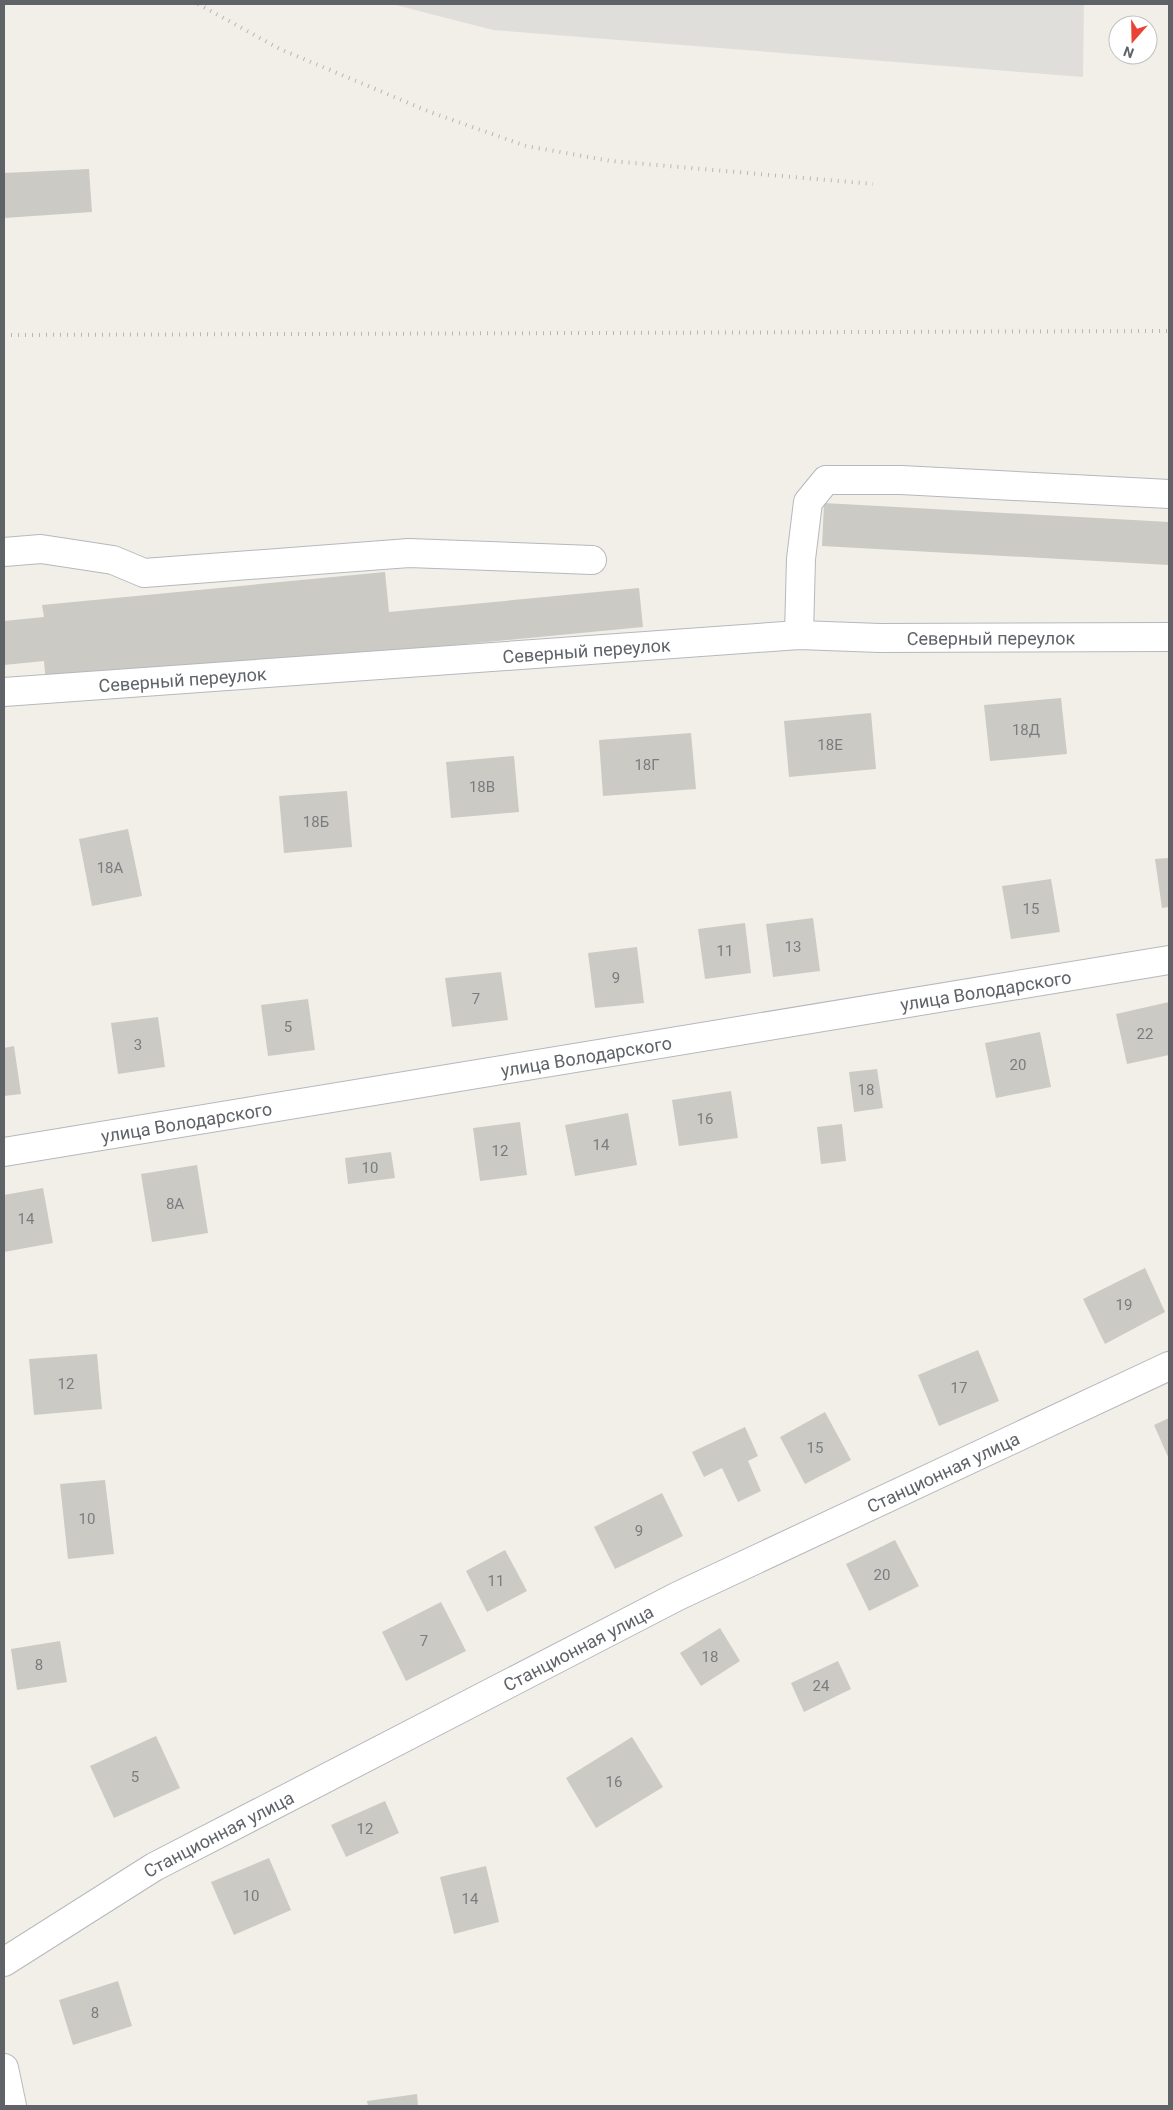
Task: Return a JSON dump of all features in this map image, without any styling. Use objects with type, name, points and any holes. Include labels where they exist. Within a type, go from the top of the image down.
[{"type":"street","points":[[800,635],[801,559],[808,502],[826,480],[901,480],[1169,494]]},
{"type":"street","points":[[4,552],[41,549],[95,557],[113,560],[144,573],[409,553],[592,560]]},
{"type":"street","name":"Северный переулок","points":[[4,692],[800,635],[880,638],[1169,637]]},
{"type":"street","name":"улица Володарского","points":[[4,1152],[550,1068],[1169,962]]},
{"type":"street","name":"Станционная улица","points":[[4,1962],[154,1868],[678,1596],[1169,1366]]},
{"type":"street","points":[[4,2068],[12,2106]]},
{"type":"shaded area","points":[[392,4],[1084,4],[1083,77],[493,30]]},
{"type":"building","points":[[89,169],[92,212],[4,218],[4,173]]},
{"type":"building","points":[[824,503],[1169,522],[1169,565],[822,546]]},
{"type":"building","points":[[385,572],[389,612],[639,588],[643,627],[46,684],[44,661],[4,665],[4,621],[44,617],[42,605]]},
{"type":"building","points":[[1061,698],[1067,754],[990,761],[984,705]]},
{"type":"building","points":[[871,713],[876,769],[789,777],[784,721]]},
{"type":"building","points":[[691,733],[696,789],[603,796],[599,740]]},
{"type":"building","points":[[514,756],[519,812],[451,818],[446,762]]},
{"type":"building","points":[[347,791],[352,847],[284,853],[279,796]]},
{"type":"building","points":[[128,829],[142,896],[92,906],[79,839]]},
{"type":"building","points":[[1169,858],[1169,907],[1162,908],[1155,859]]},
{"type":"building","points":[[1051,879],[1060,932],[1011,939],[1002,886]]},
{"type":"building","points":[[813,918],[820,971],[773,977],[766,924]]},
{"type":"building","points":[[745,923],[751,973],[705,979],[698,929]]},
{"type":"building","points":[[637,947],[644,1003],[595,1008],[588,953]]},
{"type":"building","points":[[501,972],[508,1020],[452,1027],[445,978]]},
{"type":"building","points":[[308,999],[315,1050],[268,1056],[261,1005]]},
{"type":"building","points":[[1169,1002],[1169,1055],[1127,1064],[1116,1014]]},
{"type":"building","points":[[158,1017],[165,1067],[118,1074],[111,1023]]},
{"type":"building","points":[[1040,1032],[1051,1087],[996,1098],[985,1043]]},
{"type":"building","points":[[14,1046],[21,1094],[4,1096],[4,1048]]},
{"type":"building","points":[[877,1069],[883,1108],[854,1112],[849,1072]]},
{"type":"building","points":[[731,1091],[738,1138],[679,1146],[672,1100]]},
{"type":"building","points":[[628,1113],[637,1165],[575,1176],[565,1125]]},
{"type":"building","points":[[520,1122],[527,1175],[480,1181],[473,1128]]},
{"type":"building","points":[[842,1124],[846,1161],[821,1164],[817,1127]]},
{"type":"building","points":[[391,1152],[395,1178],[348,1184],[345,1158]]},
{"type":"building","points":[[197,1165],[208,1233],[152,1242],[141,1174]]},
{"type":"building","points":[[43,1188],[53,1243],[4,1252],[4,1195]]},
{"type":"building","points":[[1145,1268],[1165,1312],[1105,1344],[1083,1299]]},
{"type":"building","points":[[978,1350],[999,1401],[939,1426],[918,1375]]},
{"type":"building","points":[[97,1354],[102,1409],[34,1415],[29,1359]]},
{"type":"building","points":[[825,1412],[851,1460],[805,1484],[780,1437]]},
{"type":"building","points":[[1169,1418],[1169,1459],[1154,1425]]},
{"type":"building","points":[[745,1427],[758,1456],[748,1461],[761,1491],[738,1502],[722,1468],[704,1477],[692,1452]]},
{"type":"building","points":[[105,1480],[114,1554],[68,1559],[60,1484]]},
{"type":"building","points":[[662,1493],[683,1536],[615,1569],[594,1527]]},
{"type":"building","points":[[895,1540],[919,1586],[869,1611],[846,1564]]},
{"type":"building","points":[[505,1550],[527,1591],[487,1612],[466,1571]]},
{"type":"building","points":[[441,1602],[466,1651],[406,1681],[382,1632]]},
{"type":"building","points":[[720,1628],[740,1661],[701,1686],[680,1653]]},
{"type":"building","points":[[60,1641],[67,1682],[17,1690],[11,1649]]},
{"type":"building","points":[[838,1661],[851,1689],[804,1712],[791,1683]]},
{"type":"building","points":[[156,1736],[180,1788],[114,1818],[90,1766]]},
{"type":"building","points":[[632,1737],[663,1787],[596,1828],[566,1778]]},
{"type":"building","points":[[385,1801],[399,1833],[346,1857],[331,1825]]},
{"type":"building","points":[[269,1858],[291,1910],[234,1935],[211,1882]]},
{"type":"building","points":[[486,1866],[499,1922],[454,1934],[440,1877]]},
{"type":"building","points":[[118,1981],[132,2026],[73,2045],[59,2000]]},
{"type":"building","points":[[417,2094],[418,2106],[368,2106],[367,2101]]},
{"type":"railway","points":[[198,4],[280,49],[430,112],[526,146],[611,161],[873,184]]},
{"type":"railway","points":[[4,335],[1169,331]]}]
